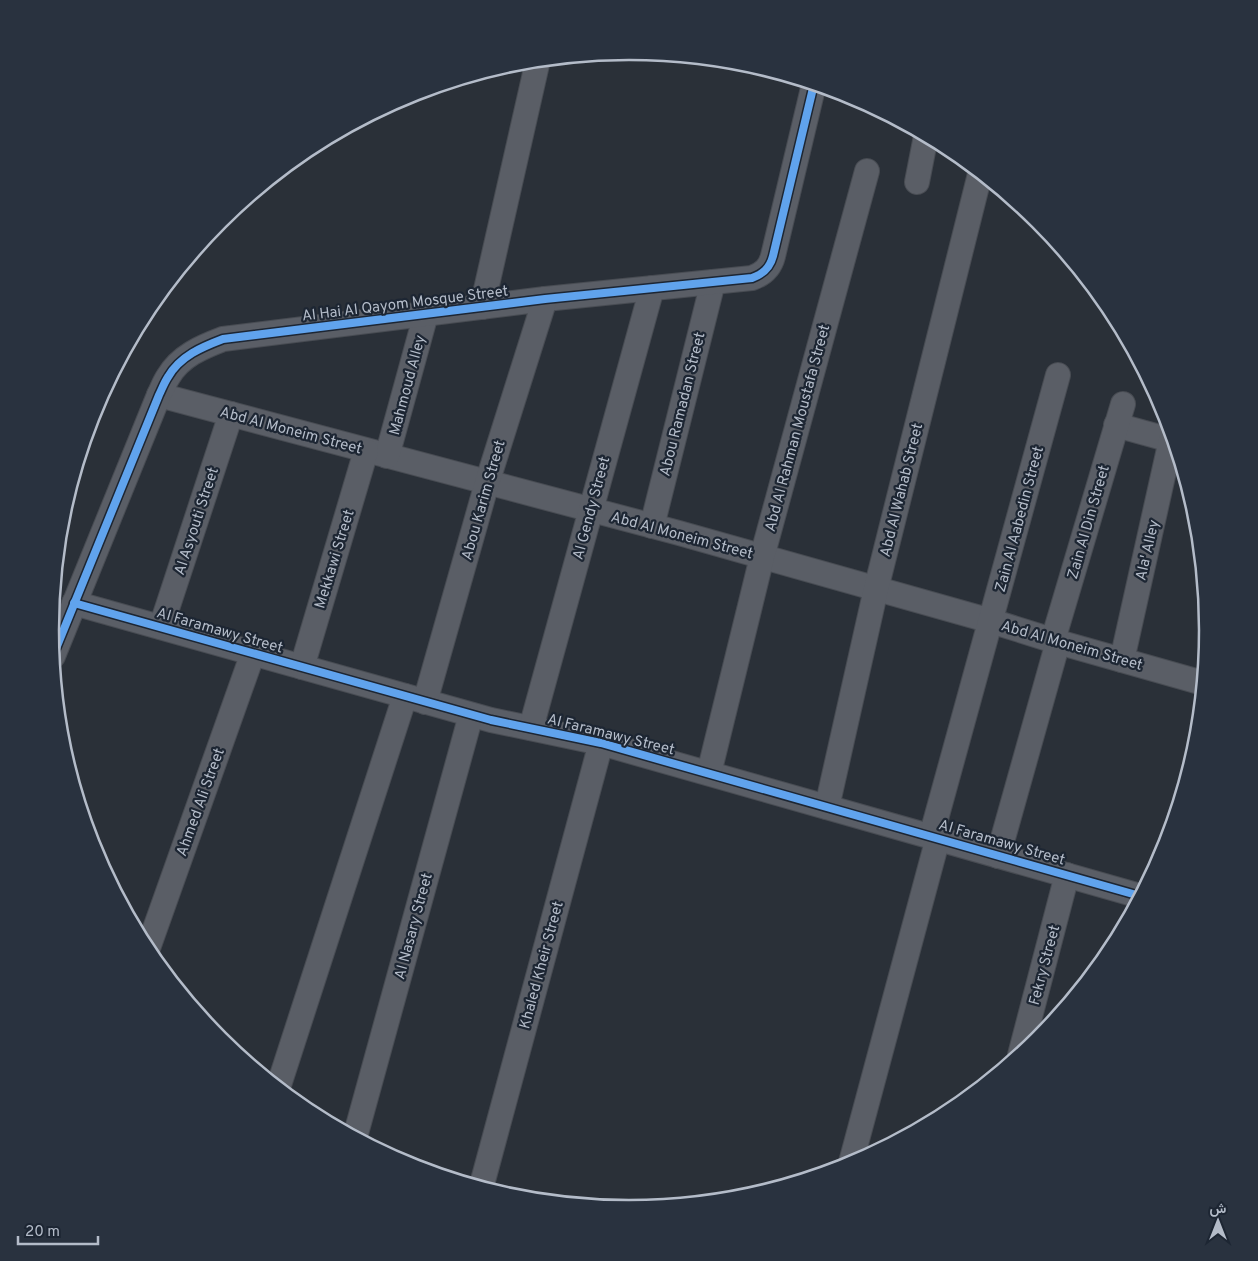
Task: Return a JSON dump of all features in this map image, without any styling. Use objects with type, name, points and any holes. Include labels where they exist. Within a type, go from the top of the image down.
[{"type":"street","points":[[482,307],[536,68]]},
{"type":"street","name":"Al Hai Al Qayom Mosque Street","points":[[59,639],[159,395],[169,375],[184,359],[202,347],[223,339],[545,299],[759,276],[771,264],[812,91]]},
{"type":"street","points":[[917,182],[925,143]]},
{"type":"street","name":"Abd Al Rahman Moustafa Street","points":[[709,773],[762,556],[867,171]]},
{"type":"street","name":"Abd Al Wahab Street","points":[[827,807],[876,589],[978,180]]},
{"type":"street","name":"Abou Ramadan Street","points":[[652,526],[713,282]]},
{"type":"street","name":"Al Gendy Street","points":[[531,728],[652,288]]},
{"type":"street","name":"Abou Karim Street","points":[[280,1082],[415,699],[487,483],[545,299]]},
{"type":"street","name":"Mahmoud Alley","points":[[377,453],[426,314]]},
{"type":"street","name":"Zain Al Aabedin Street","points":[[853,1154],[991,621],[1058,376]]},
{"type":"street","name":"Abd Al Moneim Street","points":[[159,395],[762,556],[1197,681]]},
{"type":"street","name":"Al Asyouti Street","points":[[161,627],[231,414]]},
{"type":"street","name":"Zain Al Din Street","points":[[998,856],[1119,414],[1165,437]]},
{"type":"street","name":"Ala' Alley","points":[[1122,660],[1170,450]]},
{"type":"street","name":"Mekkawi Street","points":[[302,667],[377,453]]},
{"type":"street","name":"Al Faramawy Street","points":[[74,603],[492,720],[601,743],[1134,894]]},
{"type":"street","name":"Ahmed Ali Street","points":[[151,940],[253,653]]},
{"type":"street","name":"Al Nasary Street","points":[[357,1131],[471,714]]},
{"type":"street","name":"Khaled Kheir Street","points":[[483,1181],[601,743]]},
{"type":"street","name":"Fekry Street","points":[[1023,1042],[1067,875]]},
{"type":"cycle path","points":[[59,641],[159,395],[173,370],[185,358],[223,339],[545,299],[752,278],[763,272],[772,260],[812,91]]},
{"type":"cycle path","points":[[74,603],[491,720],[601,743],[1134,894]]}]
